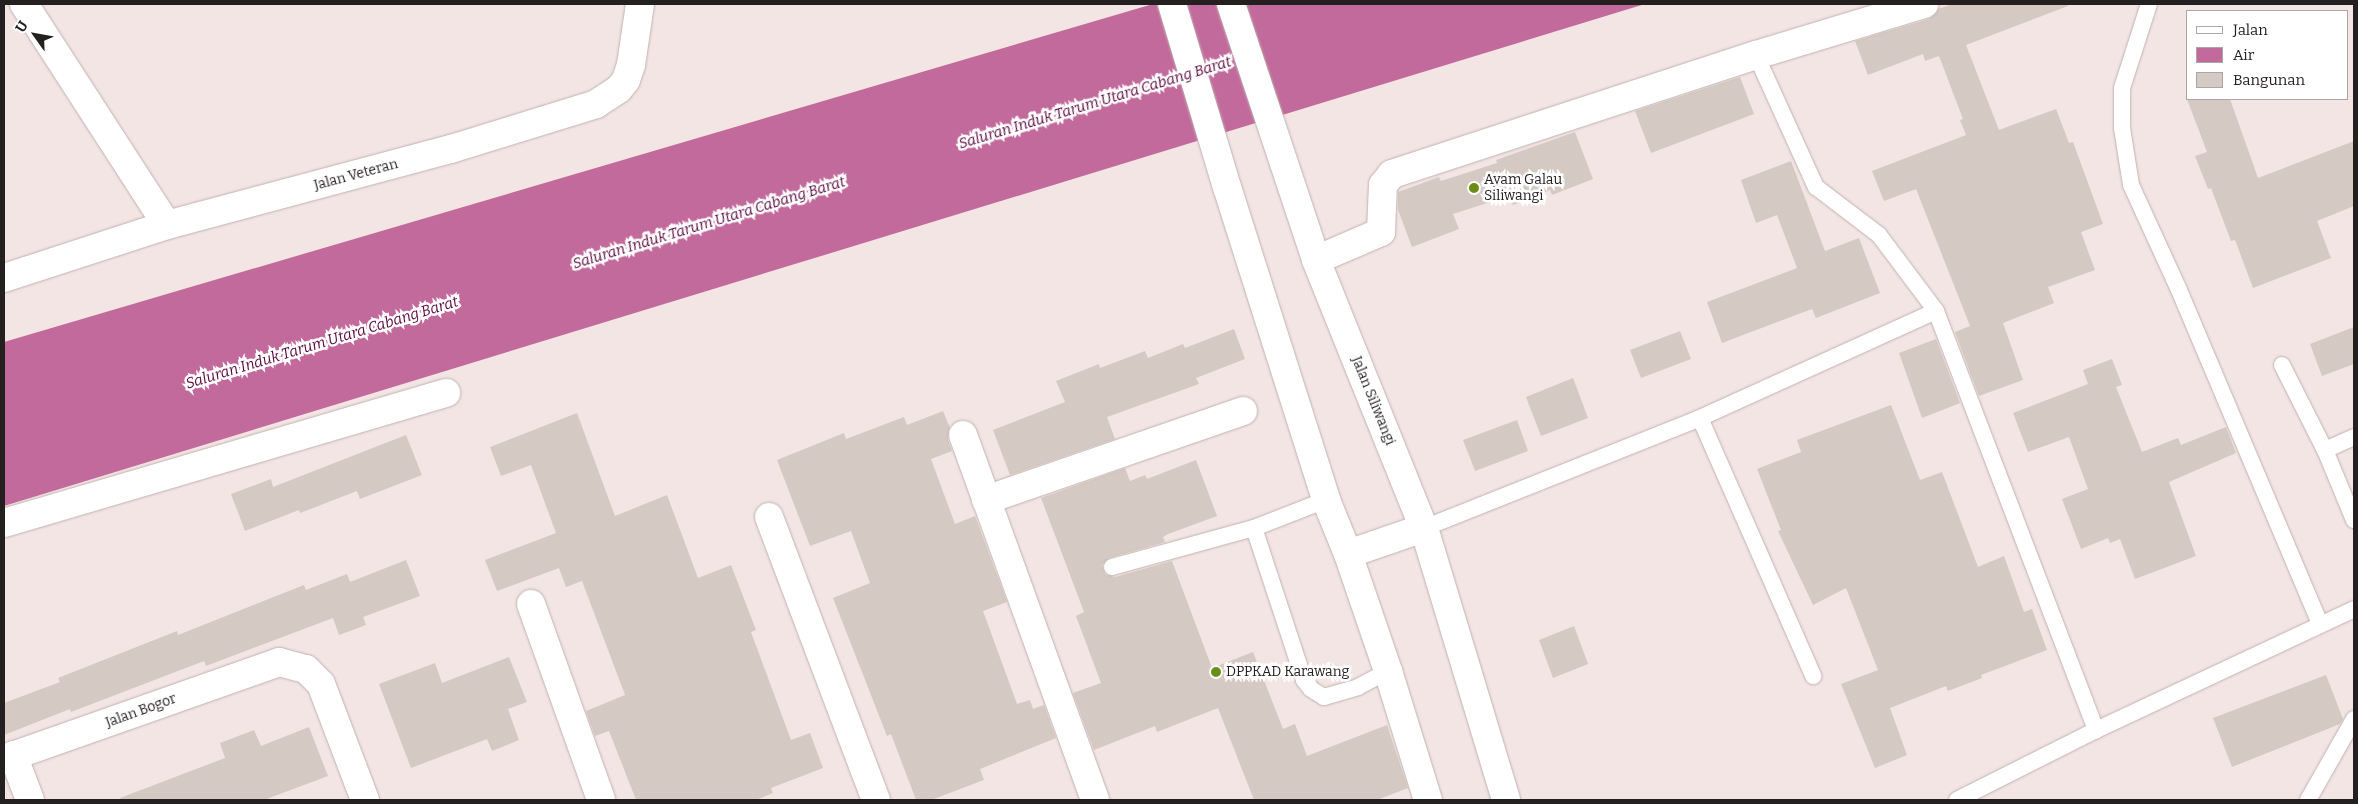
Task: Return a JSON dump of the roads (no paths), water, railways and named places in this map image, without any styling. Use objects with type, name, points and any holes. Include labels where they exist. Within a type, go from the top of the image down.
[{"type":"street","points":[[24,4],[168,225]]},
{"type":"street","name":"Jalan Veteran","points":[[4,278],[168,225],[451,149],[596,104],[619,89],[626,80],[631,65],[640,4]]},
{"type":"street","points":[[1172,4],[1226,187],[1326,500],[1348,554],[1388,671],[1428,800]]},
{"type":"street","name":"Jalan Siliwangi","points":[[1231,4],[1316,260],[1424,528],[1506,800]]},
{"type":"street","points":[[1316,260],[1381,232],[1383,185],[1392,174],[1756,55],[1924,4]]},
{"type":"street","points":[[4,523],[446,393]]},
{"type":"street","points":[[986,500],[1243,411]]},
{"type":"street","points":[[963,435],[1095,800]]},
{"type":"street","points":[[768,517],[876,800]]},
{"type":"street","points":[[1348,554],[1424,528]]},
{"type":"street","points":[[531,604],[601,800]]},
{"type":"street","name":"Jalan Bogor","points":[[8,757],[279,662],[306,669],[321,684],[365,800]]},
{"type":"street","points":[[8,757],[30,800]]},
{"type":"lane","points":[[2149,4],[2122,88],[2122,128],[2131,185],[2179,290],[2320,623]]},
{"type":"lane","points":[[1756,55],[1816,187],[1879,234],[1936,312],[2096,730]]},
{"type":"lane","points":[[1424,528],[1700,418],[1936,312]]},
{"type":"lane","points":[[2282,365],[2325,450],[2354,520]]},
{"type":"lane","points":[[1700,418],[1813,676]]},
{"type":"lane","points":[[2325,450],[2354,437]]},
{"type":"lane","points":[[1112,567],[1254,528],[1326,500]]},
{"type":"lane","points":[[1254,528],[1304,680],[1311,689],[1324,697],[1358,687],[1388,671]]},
{"type":"lane","points":[[1957,800],[2096,730],[2320,623],[2354,609]]},
{"type":"lane","points":[[2308,800],[2354,719]]},
{"type":"water","name":"Saluran Induk Tarum Utara Cabang Barat","points":[[1153,4],[1645,4],[4,506],[4,342]]},
{"type":"place","name":"Ayam Galau Siliwangi","points":[[1474,188]]},
{"type":"place","name":"DPPKAD Karawang","points":[[1216,672]]}]
